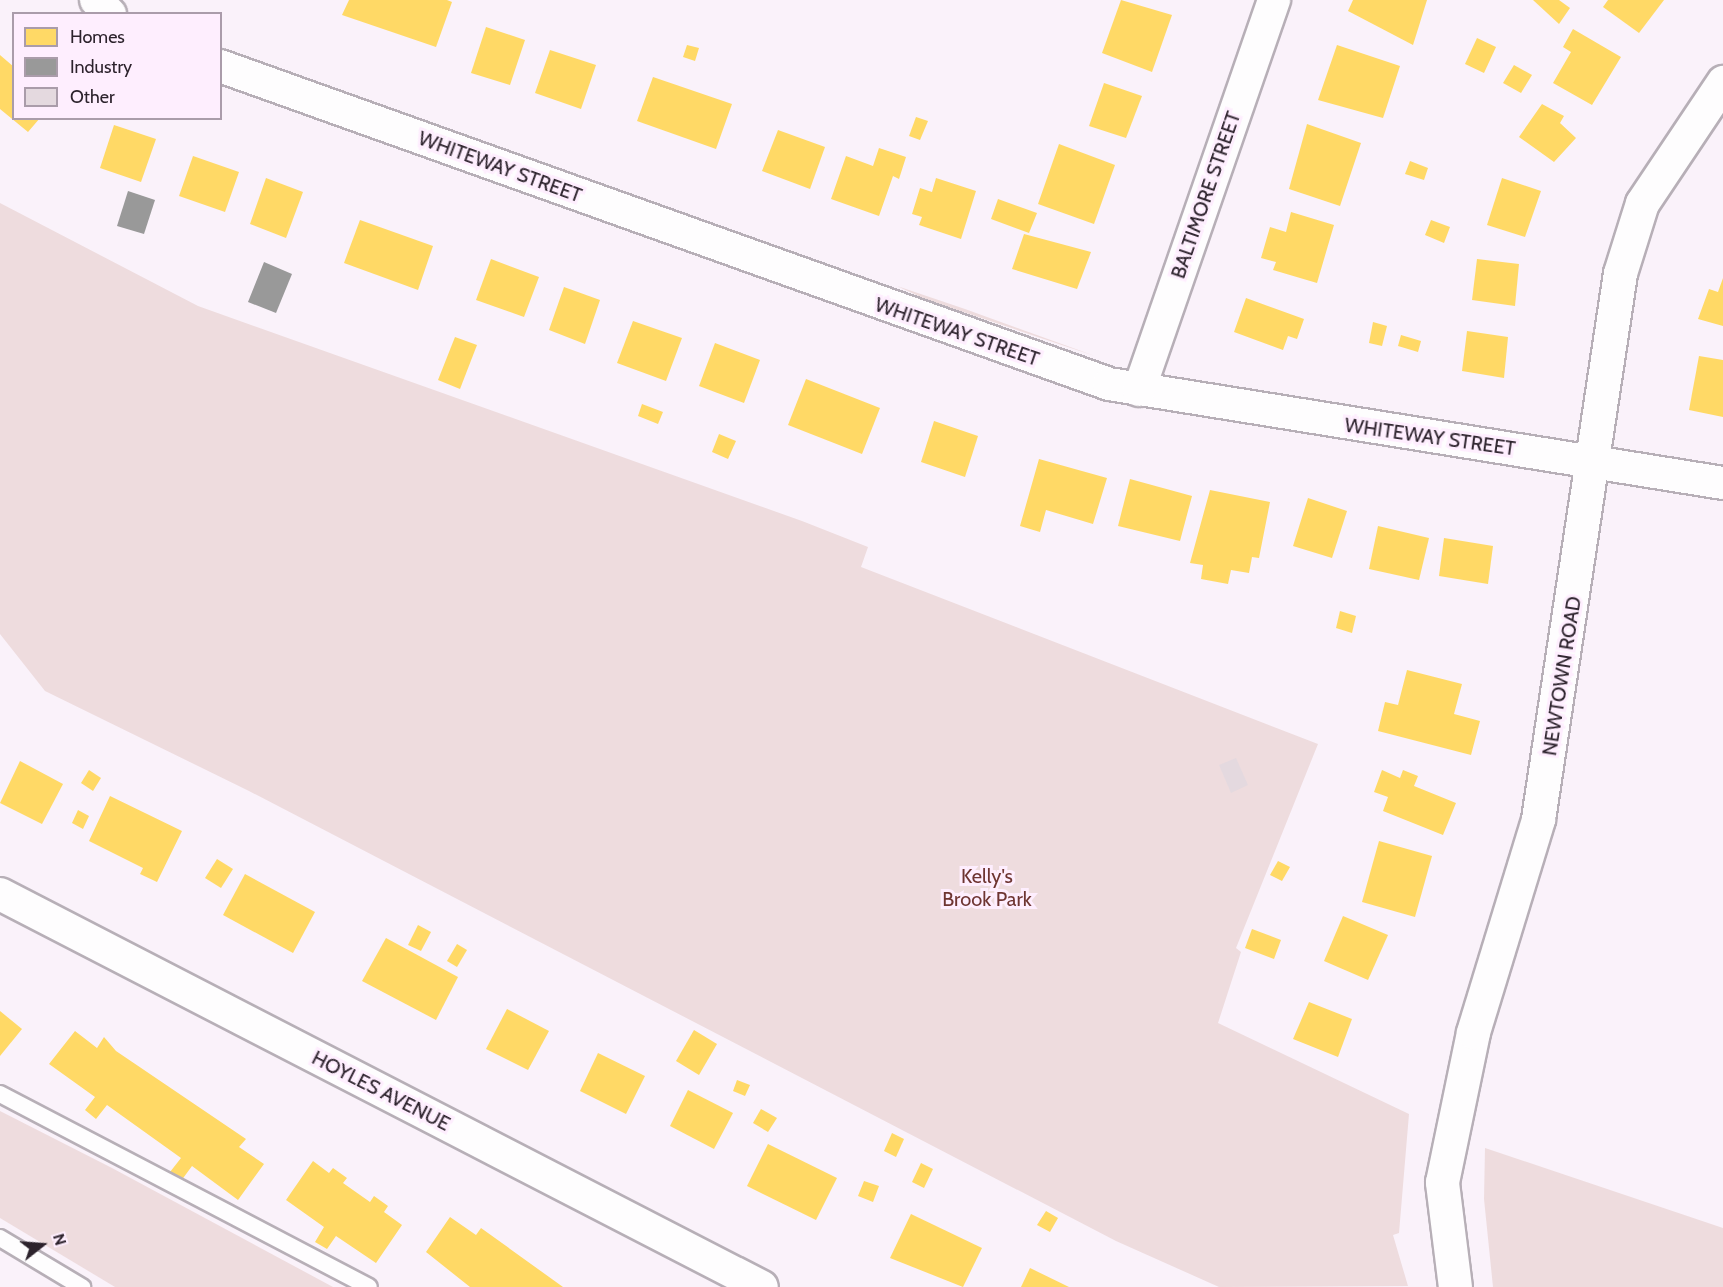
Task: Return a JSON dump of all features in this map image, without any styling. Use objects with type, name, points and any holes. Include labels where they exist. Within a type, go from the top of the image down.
[{"type":"street","points":[[96,0],[108,12]]},
{"type":"street","name":"BALTIMORE STREET","points":[[1139,390],[1274,0]]},
{"type":"street","name":"WHITEWAY STREET","points":[[222,67],[826,286],[1139,390],[1723,483]]},
{"type":"street","name":"NEWTOWN ROAD","points":[[1455,1287],[1441,1209],[1456,1102],[1538,819],[1593,461],[1611,320],[1628,240],[1670,155],[1723,81]]},
{"type":"street","name":"HOYLES AVENUE","points":[[0,894],[762,1287]]},
{"type":"lane","points":[[0,1094],[369,1287]]},
{"type":"lane","points":[[0,1238],[82,1287]]},
{"type":"green space","name":"Kelly's Brook Park","points":[[0,203],[198,306],[802,521],[868,547],[861,567],[1318,744],[1236,948],[1241,952],[1218,1023],[1409,1114],[1399,1233],[1393,1235],[1408,1286],[1219,1287],[1116,1241],[249,791],[45,691],[0,634]]},
{"type":"green space","points":[[897,286],[965,309],[1095,356],[927,300]]},
{"type":"green space","points":[[0,1111],[112,1168],[333,1287],[115,1287],[0,1218]]},
{"type":"green space","points":[[1485,1148],[1723,1228],[1723,1287],[1493,1287],[1484,1199]]},
{"type":"building: Homes","points":[[349,0],[447,0],[452,2],[436,47],[342,15]]},
{"type":"building: Homes","points":[[1121,0],[1172,15],[1152,72],[1102,53]]},
{"type":"building: Homes","points":[[1353,0],[1427,0],[1413,45],[1348,11]]},
{"type":"building: Homes","points":[[1533,0],[1559,0],[1570,8],[1559,24]]},
{"type":"building: Homes","points":[[1608,0],[1664,0],[1639,33],[1603,7]]},
{"type":"building: Homes","points":[[486,27],[525,40],[510,85],[471,73]]},
{"type":"building: Homes","points":[[1573,29],[1621,57],[1592,105],[1553,83],[1571,52],[1563,47]]},
{"type":"building: Homes","points":[[1477,38],[1496,47],[1484,73],[1465,64]]},
{"type":"building: Homes","points":[[687,45],[699,48],[695,61],[683,57]]},
{"type":"building: Homes","points":[[1337,45],[1400,66],[1383,118],[1318,100]]},
{"type":"building: Homes","points":[[550,50],[596,65],[581,109],[535,93]]},
{"type":"building: Homes","points":[[0,55],[12,65],[12,119],[0,109]]},
{"type":"building: Homes","points":[[1514,65],[1532,75],[1521,93],[1503,83]]},
{"type":"building: Homes","points":[[653,77],[732,104],[716,149],[637,121]]},
{"type":"building: Homes","points":[[1104,83],[1142,96],[1126,138],[1089,126]]},
{"type":"building: Homes","points":[[1542,104],[1564,116],[1560,123],[1576,138],[1554,162],[1519,137]]},
{"type":"building: Homes","points":[[916,117],[928,121],[920,140],[909,136]]},
{"type":"building: Homes","points":[[13,120],[38,120],[28,132]]},
{"type":"building: Homes","points":[[1307,124],[1361,143],[1340,206],[1289,189]]},
{"type":"building: Homes","points":[[114,125],[156,139],[141,182],[100,168]]},
{"type":"building: Homes","points":[[778,130],[825,147],[810,189],[762,171]]},
{"type":"building: Homes","points":[[1059,144],[1115,165],[1094,224],[1038,204]]},
{"type":"building: Homes","points":[[879,148],[906,157],[899,179],[893,176],[879,216],[831,199],[846,156],[873,166]]},
{"type":"building: Homes","points":[[193,156],[239,172],[225,212],[179,196]]},
{"type":"building: Homes","points":[[1410,161],[1428,168],[1424,180],[1405,174]]},
{"type":"building: Homes","points":[[266,178],[303,192],[286,238],[250,224]]},
{"type":"building: Homes","points":[[936,178],[976,191],[961,239],[919,225],[922,217],[912,214],[920,188],[932,192]]},
{"type":"building: Homes","points":[[1502,178],[1541,191],[1525,237],[1487,225]]},
{"type":"building: Homes","points":[[998,199],[1037,213],[1029,233],[991,219]]},
{"type":"building: Homes","points":[[1291,212],[1334,225],[1317,283],[1273,270],[1276,262],[1261,258],[1270,227],[1286,232]]},
{"type":"building: Homes","points":[[360,220],[433,246],[418,290],[344,263]]},
{"type":"building: Homes","points":[[1431,220],[1450,227],[1444,243],[1425,235]]},
{"type":"building: Homes","points":[[1024,234],[1091,252],[1077,289],[1012,269]]},
{"type":"building: Homes","points":[[491,259],[539,277],[524,317],[476,300]]},
{"type":"building: Homes","points":[[1477,259],[1519,264],[1515,306],[1472,300]]},
{"type":"building: Homes","points":[[1723,278],[1723,326],[1698,319],[1709,289],[1718,292]]},
{"type":"building: Homes","points":[[564,287],[600,300],[585,344],[549,330]]},
{"type":"building: Homes","points":[[1246,298],[1304,319],[1297,339],[1288,336],[1283,350],[1234,332]]},
{"type":"building: Homes","points":[[633,321],[682,338],[666,381],[617,363]]},
{"type":"building: Homes","points":[[1373,322],[1387,326],[1382,346],[1369,343]]},
{"type":"building: Homes","points":[[1467,331],[1508,337],[1504,378],[1462,371]]},
{"type":"building: Homes","points":[[1401,335],[1421,341],[1418,352],[1398,346]]},
{"type":"building: Homes","points":[[455,337],[477,345],[460,389],[438,380]]},
{"type":"building: Homes","points":[[715,343],[760,360],[744,403],[699,386]]},
{"type":"building: Homes","points":[[1699,356],[1723,360],[1723,417],[1689,410]]},
{"type":"building: Homes","points":[[806,379],[880,408],[862,454],[788,425]]},
{"type":"building: Homes","points":[[642,404],[663,412],[658,424],[638,416]]},
{"type":"building: Homes","points":[[934,421],[978,436],[965,477],[921,462]]},
{"type":"building: Homes","points":[[719,434],[736,441],[728,459],[712,452]]},
{"type":"building: Homes","points":[[1039,459],[1107,478],[1093,524],[1046,510],[1040,532],[1020,526]]},
{"type":"building: Homes","points":[[1130,479],[1192,496],[1180,541],[1118,526]]},
{"type":"building: Homes","points":[[1210,490],[1270,502],[1259,558],[1252,557],[1249,573],[1231,570],[1228,584],[1201,579],[1203,565],[1190,563]]},
{"type":"building: Homes","points":[[1308,498],[1347,511],[1332,558],[1293,546]]},
{"type":"building: Homes","points":[[1378,526],[1429,538],[1419,580],[1369,569]]},
{"type":"building: Homes","points":[[1444,538],[1493,546],[1488,584],[1439,576]]},
{"type":"building: Homes","points":[[1340,611],[1356,616],[1352,633],[1336,628]]},
{"type":"building: Homes","points":[[1407,670],[1462,684],[1454,714],[1480,721],[1471,755],[1378,731],[1385,702],[1398,705]]},
{"type":"building: Homes","points":[[20,761],[63,784],[42,824],[0,803]]},
{"type":"building: Homes","points":[[89,770],[101,778],[93,791],[81,783]]},
{"type":"building: Homes","points":[[1382,770],[1400,778],[1403,770],[1418,776],[1414,786],[1456,803],[1443,835],[1383,811],[1388,797],[1374,792]]},
{"type":"building: Homes","points":[[110,796],[182,831],[157,882],[140,874],[143,868],[89,841]]},
{"type":"building: Homes","points":[[78,810],[89,816],[83,829],[72,823]]},
{"type":"building: Homes","points":[[1379,841],[1432,856],[1415,917],[1362,902]]},
{"type":"building: Homes","points":[[217,859],[233,869],[221,888],[205,878]]},
{"type":"building: Homes","points":[[1278,861],[1290,867],[1282,881],[1270,875]]},
{"type":"building: Homes","points":[[245,874],[315,912],[293,953],[223,915]]},
{"type":"building: Homes","points":[[1343,916],[1388,935],[1368,980],[1324,961]]},
{"type":"building: Homes","points":[[418,925],[431,932],[421,951],[408,945]]},
{"type":"building: Homes","points":[[1252,929],[1281,940],[1274,959],[1245,948]]},
{"type":"building: Homes","points":[[386,938],[458,977],[436,1020],[362,981]]},
{"type":"building: Homes","points":[[457,944],[467,950],[457,967],[447,961]]},
{"type":"building: Homes","points":[[1309,1002],[1352,1019],[1338,1057],[1293,1039]]},
{"type":"building: Homes","points":[[507,1009],[549,1031],[528,1070],[486,1049]]},
{"type":"building: Homes","points":[[0,1011],[22,1029],[0,1056]]},
{"type":"building: Homes","points":[[694,1030],[717,1044],[699,1075],[676,1061]]},
{"type":"building: Homes","points":[[75,1031],[97,1048],[104,1037],[116,1051],[246,1139],[239,1147],[264,1164],[238,1200],[192,1166],[181,1181],[170,1172],[181,1158],[107,1105],[96,1119],[85,1110],[95,1097],[49,1064]]},
{"type":"building: Homes","points":[[598,1053],[645,1076],[626,1114],[580,1091]]},
{"type":"building: Homes","points":[[737,1080],[750,1085],[745,1096],[733,1091]]},
{"type":"building: Homes","points":[[688,1090],[733,1113],[714,1149],[670,1126]]},
{"type":"building: Homes","points":[[761,1109],[777,1118],[768,1132],[753,1123]]},
{"type":"building: Homes","points":[[892,1133],[904,1139],[896,1157],[884,1151]]},
{"type":"building: Homes","points":[[768,1144],[837,1178],[816,1220],[747,1186]]},
{"type":"building: Homes","points":[[313,1161],[329,1173],[333,1168],[347,1178],[343,1183],[370,1202],[374,1196],[388,1206],[384,1212],[402,1225],[376,1263],[336,1236],[327,1249],[315,1242],[324,1227],[286,1200]]},
{"type":"building: Homes","points":[[921,1163],[933,1169],[924,1188],[912,1182]]},
{"type":"building: Homes","points":[[864,1181],[879,1186],[873,1202],[858,1196]]},
{"type":"building: Homes","points":[[1046,1211],[1058,1218],[1050,1232],[1037,1225]]},
{"type":"building: Homes","points":[[911,1214],[982,1248],[963,1287],[890,1258]]},
{"type":"building: Homes","points":[[450,1217],[476,1235],[481,1228],[563,1287],[470,1287],[426,1252]]},
{"type":"building: Homes","points":[[1030,1268],[1069,1287],[1021,1287]]},
{"type":"building: Industry","points":[[128,191],[155,200],[144,234],[117,226]]},
{"type":"building: Industry","points":[[264,262],[292,274],[276,313],[248,302]]},
{"type":"building: Other","points":[[1236,758],[1248,785],[1231,793],[1219,765]]}]
